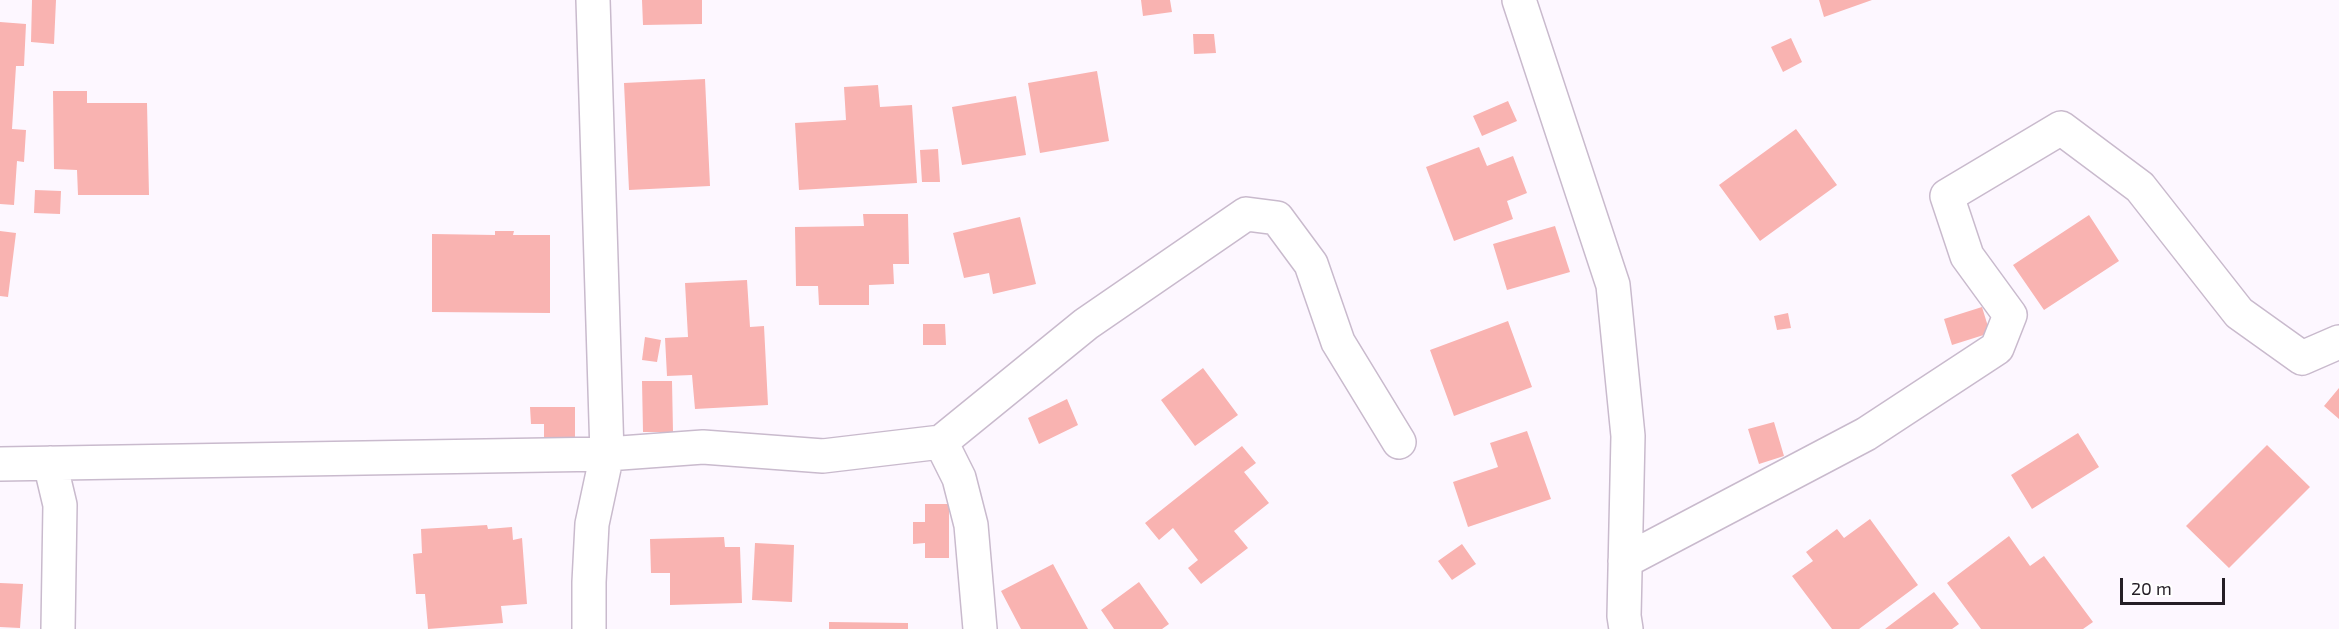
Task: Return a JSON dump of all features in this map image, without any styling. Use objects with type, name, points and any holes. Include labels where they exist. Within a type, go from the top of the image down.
[{"type":"street","points":[[589,629],[592,524],[608,454],[593,0]]},
{"type":"street","points":[[1518,0],[1614,285],[1628,436],[1624,561],[1626,629]]},
{"type":"street","points":[[1624,561],[1866,434],[1997,348],[2010,315],[1967,256],[1947,196],[2061,128],[2140,187],[2239,313],[2302,358],[2339,342]]},
{"type":"street","points":[[0,464],[608,454],[703,447],[823,456],[941,442],[1086,324],[1246,214],[1277,218],[1311,264],[1338,342],[1399,442]]},
{"type":"street","points":[[941,442],[959,478],[971,525],[980,629]]},
{"type":"street","points":[[50,463],[60,505],[58,629]]},
{"type":"building","points":[[32,0],[56,0],[54,44],[31,42]]},
{"type":"building","points":[[642,0],[702,0],[702,24],[643,25]]},
{"type":"building","points":[[1141,0],[1170,0],[1172,12],[1143,16]]},
{"type":"building","points":[[1819,0],[1872,0],[1824,17]]},
{"type":"building","points":[[0,22],[26,24],[24,66],[16,66],[12,129],[26,130],[24,162],[17,161],[14,205],[0,204]]},
{"type":"building","points":[[1193,34],[1214,34],[1216,53],[1194,54]]},
{"type":"building","points":[[1791,38],[1802,62],[1783,72],[1771,47]]},
{"type":"building","points":[[1097,71],[1109,141],[1040,153],[1028,83]]},
{"type":"building","points":[[705,79],[710,186],[629,190],[624,83]]},
{"type":"building","points":[[878,85],[880,107],[912,105],[917,183],[799,190],[795,123],[846,120],[844,87]]},
{"type":"building","points":[[53,91],[87,91],[87,103],[147,103],[149,195],[78,195],[77,170],[54,169]]},
{"type":"building","points":[[1016,96],[1026,155],[962,165],[952,107]]},
{"type":"building","points":[[1508,101],[1517,121],[1482,136],[1473,116]]},
{"type":"building","points":[[1796,129],[1837,185],[1760,241],[1719,185]]},
{"type":"building","points":[[1479,147],[1487,166],[1513,156],[1527,193],[1507,201],[1513,219],[1454,241],[1426,167]]},
{"type":"building","points":[[938,149],[940,182],[922,182],[920,150]]},
{"type":"building","points":[[35,190],[61,191],[60,214],[34,213]]},
{"type":"building","points":[[863,214],[908,214],[909,264],[893,264],[894,284],[869,285],[869,305],[819,305],[818,286],[796,286],[795,227],[864,226]]},
{"type":"building","points":[[2089,215],[2119,261],[2044,310],[2013,265]]},
{"type":"building","points":[[1020,217],[1036,284],[993,294],[989,273],[964,278],[953,233]]},
{"type":"building","points":[[1555,226],[1570,272],[1507,290],[1493,244]]},
{"type":"building","points":[[0,231],[16,233],[8,297],[0,296]]},
{"type":"building","points":[[495,231],[514,231],[513,235],[550,235],[550,313],[432,312],[432,234],[495,235]]},
{"type":"building","points":[[747,280],[750,327],[764,326],[768,405],[695,409],[692,375],[667,376],[665,338],[688,337],[685,283]]},
{"type":"building","points":[[1982,307],[1990,333],[1952,345],[1944,319]]},
{"type":"building","points":[[1788,313],[1791,328],[1777,330],[1774,316]]},
{"type":"building","points":[[1508,321],[1532,387],[1454,416],[1430,350]]},
{"type":"building","points":[[923,324],[945,324],[946,345],[923,345]]},
{"type":"building","points":[[645,337],[661,340],[657,362],[642,360]]},
{"type":"building","points":[[1203,368],[1238,415],[1195,446],[1161,400]]},
{"type":"building","points":[[642,381],[672,381],[673,432],[643,432]]},
{"type":"building","points":[[2339,388],[2339,419],[2324,406]]},
{"type":"building","points":[[1067,399],[1078,425],[1039,444],[1028,418]]},
{"type":"building","points":[[530,407],[575,407],[575,441],[544,441],[544,424],[531,424]]},
{"type":"building","points":[[1774,422],[1784,456],[1759,464],[1748,429]]},
{"type":"building","points":[[1527,431],[1551,499],[1468,527],[1453,482],[1498,467],[1490,443]]},
{"type":"building","points":[[2078,433],[2099,467],[2032,509],[2011,475]]},
{"type":"building","points":[[2267,445],[2310,487],[2229,568],[2186,526]]},
{"type":"building","points":[[1242,446],[1256,463],[1244,472],[1269,503],[1234,531],[1248,548],[1201,584],[1188,568],[1198,560],[1173,528],[1159,540],[1145,523]]},
{"type":"building","points":[[925,504],[949,504],[949,558],[925,558],[925,543],[913,544],[913,522],[925,522]]},
{"type":"building","points":[[1870,519],[1918,585],[1859,629],[1832,629],[1792,576],[1813,561],[1806,552],[1837,529],[1844,538]]},
{"type":"building","points":[[487,525],[488,529],[512,527],[513,540],[522,538],[527,604],[501,606],[503,623],[428,629],[425,594],[416,594],[413,554],[422,553],[421,529]]},
{"type":"building","points":[[2009,536],[2030,566],[2044,556],[2093,622],[2083,629],[1981,629],[1947,583]]},
{"type":"building","points":[[724,537],[725,547],[740,547],[742,603],[670,605],[670,573],[651,573],[650,539]]},
{"type":"building","points":[[755,543],[794,545],[792,602],[752,600]]},
{"type":"building","points":[[1462,544],[1476,564],[1452,580],[1438,561]]},
{"type":"building","points":[[1053,564],[1088,629],[1021,629],[1001,591]]},
{"type":"building","points":[[1139,582],[1169,624],[1162,629],[1114,629],[1101,610]]},
{"type":"building","points":[[0,583],[23,584],[20,628],[0,627]]},
{"type":"building","points":[[1934,592],[1959,624],[1952,629],[1885,629]]},
{"type":"building","points":[[829,622],[908,623],[908,629],[829,629]]}]
